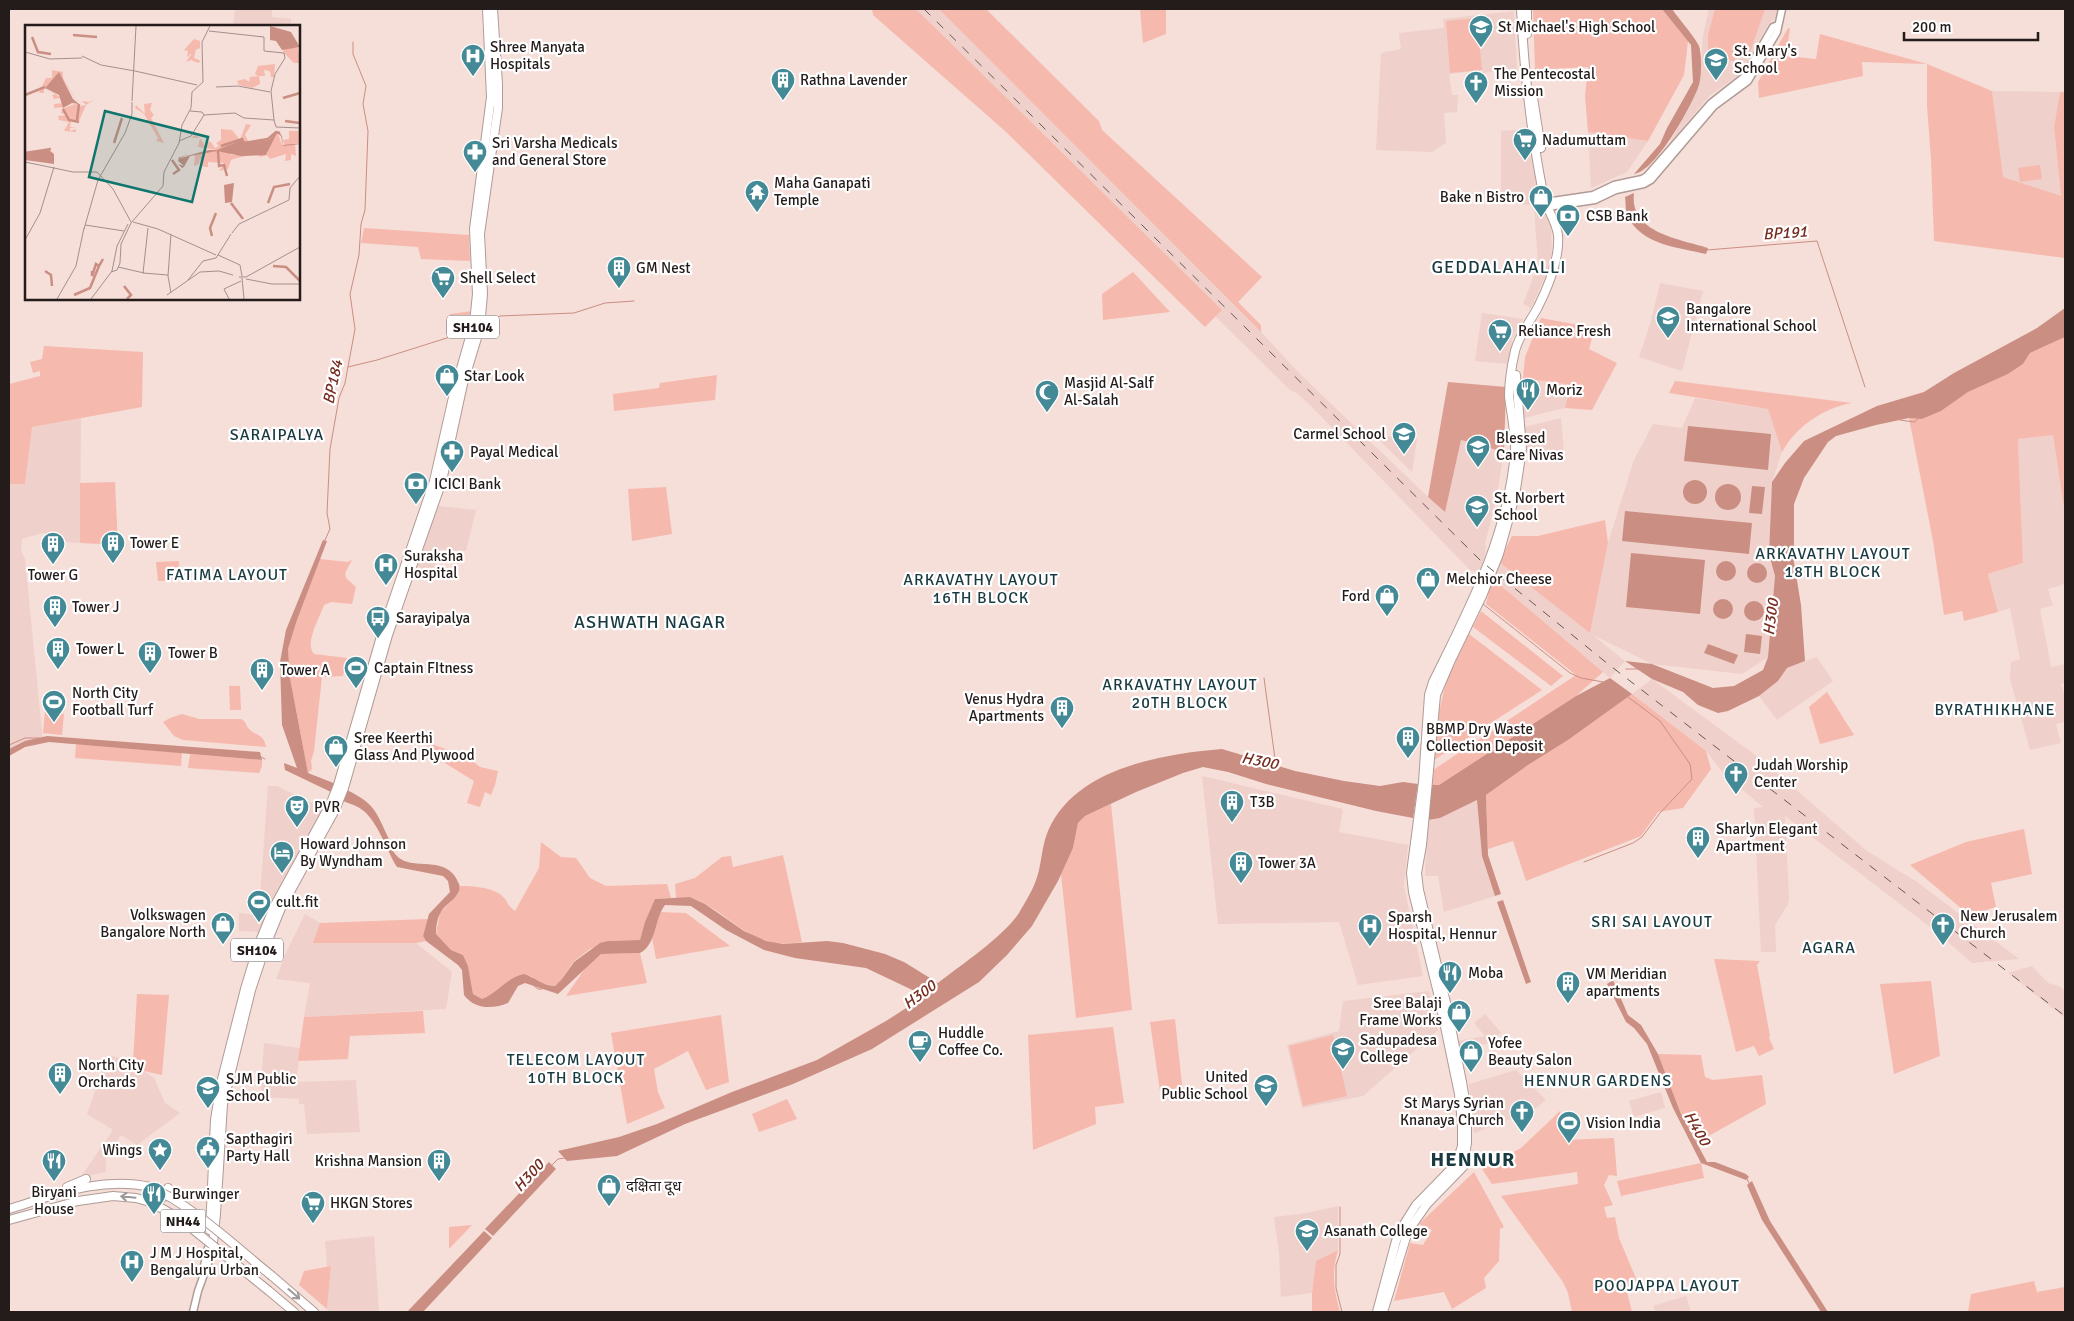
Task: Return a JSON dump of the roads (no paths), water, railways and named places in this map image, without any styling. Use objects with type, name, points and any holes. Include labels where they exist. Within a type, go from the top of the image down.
[{"type":"main road","name":"SH104","points":[[341,786],[382,633],[434,481],[454,392],[474,322],[477,294],[474,228],[491,97],[487,9]]},
{"type":"main road","name":"SH104","points":[[210,1250],[215,1120],[221,1082],[245,989],[258,946],[274,907],[336,799],[341,786],[388,635],[442,481],[464,384],[480,328],[483,294],[480,234],[498,108],[493,9]]},
{"type":"main road","points":[[1521,9],[1526,86],[1543,195],[1549,204]]},
{"type":"main road","points":[[1383,1312],[1408,1231],[1427,1204],[1462,1167],[1467,1142],[1467,1112],[1462,1082],[1447,1007],[1419,890],[1417,873],[1425,783],[1436,696],[1471,614],[1492,553],[1508,496],[1515,450],[1509,394],[1515,352],[1518,341],[1545,291],[1557,251],[1558,235],[1549,204],[1531,86],[1527,9]]},
{"type":"main road","points":[[1549,204],[1593,195],[1614,185],[1633,184],[1647,176],[1711,103],[1744,77],[1773,28],[1778,25],[1782,9]]},
{"type":"main road","points":[[1377,1312],[1400,1229],[1416,1205],[1456,1166],[1462,1146],[1459,1094],[1438,993],[1413,892],[1411,873],[1421,824]]},
{"type":"main road","points":[[52,1196],[86,1179]]},
{"type":"main road","name":"NH44","points":[[9,1208],[106,1183],[136,1184],[150,1188],[163,1193],[184,1206],[314,1312]]},
{"type":"main road","points":[[162,1198],[168,1188]]},
{"type":"main road","name":"NH44","points":[[9,1220],[88,1198],[113,1196],[136,1198],[150,1202],[179,1218],[294,1312]]},
{"type":"main road","points":[[193,1312],[210,1250]]},
{"type":"waterway","name":"BP184","points":[[325,540],[330,529],[327,513],[330,449],[339,398],[345,383],[355,329],[350,294],[359,255],[361,224],[365,210],[368,131],[363,104],[366,86],[353,54],[353,42]]},
{"type":"waterway","name":"BP191","points":[[1707,250],[1817,241],[1865,387]]},
{"type":"waterway","points":[[483,325],[500,316],[574,313],[605,303],[634,301]]},
{"type":"waterway","points":[[348,367],[377,360],[469,331]]},
{"type":"waterway","name":"H300","points":[[1900,420],[1914,422],[1919,418]]},
{"type":"waterway","points":[[1483,604],[1570,673],[1581,678],[1603,682]]},
{"type":"waterway","name":"H300","points":[[1626,669],[1638,669]]},
{"type":"waterway","points":[[1264,678],[1276,766]]},
{"type":"waterway","points":[[1584,862],[1633,843],[1642,837],[1660,813],[1692,779],[1690,764],[1660,721],[1628,697]]},
{"type":"waterway","points":[[9,745],[25,738],[39,738]]},
{"type":"waterway","points":[[261,757],[265,759]]},
{"type":"waterway","points":[[533,985],[538,989],[542,989]]},
{"type":"waterway","name":"H300","points":[[552,1165],[558,1159],[565,1158]]},
{"type":"waterway","name":"H400","points":[[1746,1177],[1750,1185]]},
{"type":"waterway","points":[[1340,1207],[1340,1254],[1336,1265],[1336,1288],[1342,1312]]},
{"type":"railway","points":[[924,9],[1481,561],[1608,664],[2065,1016]]},
{"type":"place","name":"St Michael's High School","points":[[1481,48]]},
{"type":"place","name":"Shree Manyata Hospitals","points":[[473,77]]},
{"type":"place","name":"St. Mary's School","points":[[1716,81]]},
{"type":"place","name":"Rathna Lavender","points":[[783,101]]},
{"type":"place","name":"The Pentecostal Mission","points":[[1476,104]]},
{"type":"place","name":"Nadumuttam","points":[[1525,161]]},
{"type":"place","name":"Sri Varsha Medicals and General Store","points":[[475,173]]},
{"type":"place","name":"Maha Ganapati Temple","points":[[757,213]]},
{"type":"place","name":"Bake n Bistro","points":[[1541,218]]},
{"type":"place","name":"CSB Bank","points":[[1568,237]]},
{"type":"place","name":"GM Nest","points":[[619,289]]},
{"type":"place","name":"Shell Select","points":[[443,299]]},
{"type":"place","name":"Bangalore International School","points":[[1668,339]]},
{"type":"place","name":"Reliance Fresh","points":[[1500,352]]},
{"type":"place","name":"Star Look","points":[[447,397]]},
{"type":"place","name":"Moriz","points":[[1528,411]]},
{"type":"place","name":"Masjid Al-Salf Al-Salah","points":[[1047,413]]},
{"type":"place","name":"Carmel School","points":[[1404,455]]},
{"type":"place","name":"Blessed Care Nivas","points":[[1478,468]]},
{"type":"place","name":"Payal Medical","points":[[452,473]]},
{"type":"place","name":"ICICI Bank","points":[[416,505]]},
{"type":"place","name":"St. Norbert School","points":[[1477,528]]},
{"type":"place","name":"Tower E","points":[[113,564]]},
{"type":"place","name":"Tower G","points":[[53,565]]},
{"type":"place","name":"Suraksha Hospital","points":[[386,586]]},
{"type":"place","name":"Melchior Cheese","points":[[1428,600]]},
{"type":"place","name":"Ford","points":[[1387,617]]},
{"type":"place","name":"Tower J","points":[[55,628]]},
{"type":"place","name":"Sarayipalya","points":[[378,639]]},
{"type":"place","name":"Tower L","points":[[58,670]]},
{"type":"place","name":"Tower B","points":[[150,674]]},
{"type":"place","name":"Captain FItness","points":[[356,689]]},
{"type":"place","name":"Tower A","points":[[262,691]]},
{"type":"place","name":"North City Football Turf","points":[[54,723]]},
{"type":"place","name":"Venus Hydra Apartments","points":[[1062,729]]},
{"type":"place","name":"BBMP Dry Waste Collection Deposit","points":[[1408,759]]},
{"type":"place","name":"Sree Keerthi Glass And Plywood","points":[[336,768]]},
{"type":"place","name":"Judah Worship Center","points":[[1736,795]]},
{"type":"place","name":"T3B","points":[[1232,823]]},
{"type":"place","name":"PVR","points":[[297,828]]},
{"type":"place","name":"Sharlyn Elegant Apartment","points":[[1698,859]]},
{"type":"place","name":"Howard Johnson By Wyndham","points":[[282,874]]},
{"type":"place","name":"Tower 3A","points":[[1241,884]]},
{"type":"place","name":"cult.fit","points":[[259,923]]},
{"type":"place","name":"Volkswagen Bangalore North","points":[[223,945]]},
{"type":"place","name":"New Jerusalem Church","points":[[1943,946]]},
{"type":"place","name":"Sparsh Hospital, Hennur","points":[[1370,947]]},
{"type":"place","name":"Moba","points":[[1450,994]]},
{"type":"place","name":"VM Meridian apartments","points":[[1568,1004]]},
{"type":"place","name":"Sree Balaji Frame Works","points":[[1459,1033]]},
{"type":"place","name":"Huddle Coffee Co.","points":[[920,1063]]},
{"type":"place","name":"Sadupadesa College","points":[[1343,1070]]},
{"type":"place","name":"Yofee Beauty Salon","points":[[1471,1073]]},
{"type":"place","name":"North City Orchards","points":[[60,1095]]},
{"type":"place","name":"United Public School","points":[[1266,1107]]},
{"type":"place","name":"SJM Public School","points":[[208,1109]]},
{"type":"place","name":"St Marys Syrian Knanaya Church","points":[[1522,1133]]},
{"type":"place","name":"Vision India","points":[[1569,1144]]},
{"type":"place","name":"Sapthagiri Party Hall","points":[[208,1169]]},
{"type":"place","name":"Wings","points":[[160,1171]]},
{"type":"place","name":"Biryani House","points":[[54,1182]]},
{"type":"place","name":"Krishna Mansion","points":[[439,1182]]},
{"type":"place","name":"दक्षिता दूध","points":[[609,1207]]},
{"type":"place","name":"Burwinger","points":[[154,1215]]},
{"type":"place","name":"HKGN Stores","points":[[313,1224]]},
{"type":"place","name":"Asanath College","points":[[1307,1252]]},
{"type":"place","name":"J M J Hospital, Bengaluru Urban","points":[[132,1283]]},
{"type":"district","name":"GEDDALAHALLI","points":[[1499,267]]},
{"type":"district","name":"SARAIPALYA","points":[[277,434]]},
{"type":"district","name":"ARKAVATHY LAYOUT 18TH BLOCK","points":[[1833,562]]},
{"type":"district","name":"FATIMA LAYOUT","points":[[227,574]]},
{"type":"district","name":"ARKAVATHY LAYOUT 16TH BLOCK","points":[[981,588]]},
{"type":"district","name":"ASHWATH NAGAR","points":[[650,622]]},
{"type":"district","name":"ARKAVATHY LAYOUT 20TH BLOCK","points":[[1180,693]]},
{"type":"district","name":"BYRATHIKHANE","points":[[1995,709]]},
{"type":"district","name":"SRI SAI LAYOUT","points":[[1652,921]]},
{"type":"district","name":"AGARA","points":[[1829,947]]},
{"type":"district","name":"TELECOM LAYOUT 10TH BLOCK","points":[[576,1068]]},
{"type":"district","name":"HENNUR GARDENS","points":[[1598,1080]]},
{"type":"district","name":"HENNUR","points":[[1473,1159]]},
{"type":"district","name":"POOJAPPA LAYOUT","points":[[1667,1285]]}]
